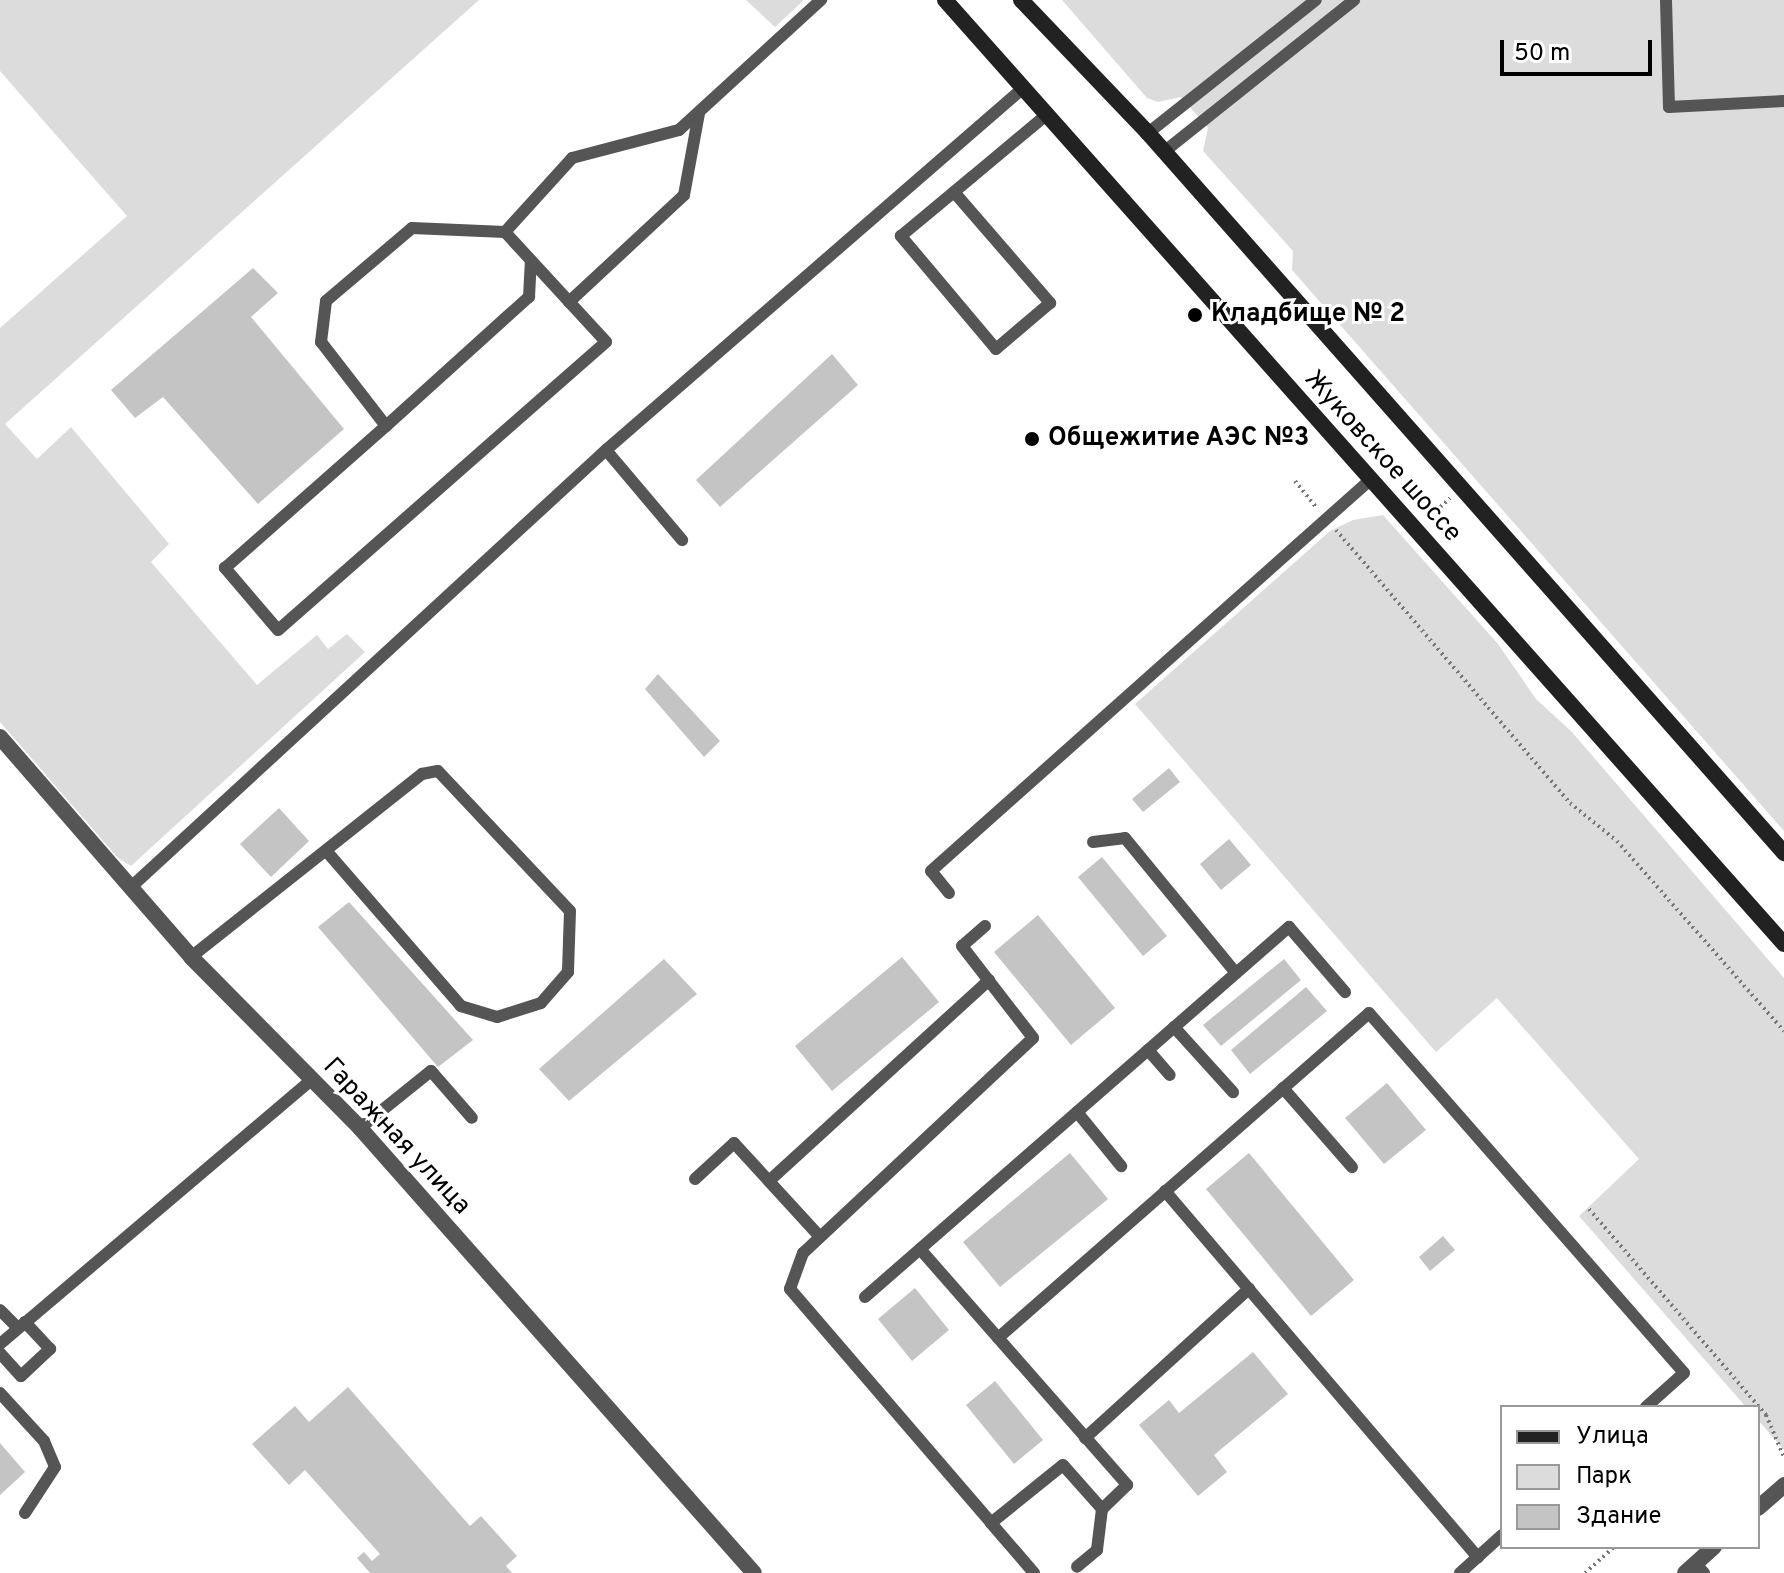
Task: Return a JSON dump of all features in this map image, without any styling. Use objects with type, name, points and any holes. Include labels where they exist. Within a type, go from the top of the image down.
[{"type":"main road","name":"Жуковское шоссе","points":[[945,0],[1784,944]]},
{"type":"main road","name":"Жуковское шоссе","points":[[1021,0],[1165,151],[1784,853]]},
{"type":"street","name":"Гаражная улица","points":[[0,737],[191,957],[360,1128],[754,1573]]},
{"type":"street","points":[[1760,1506],[1784,1486]]},
{"type":"street","points":[[1695,1570],[1712,1549]]},
{"type":"lane","points":[[505,232],[572,158],[679,130],[821,0]]},
{"type":"lane","points":[[1148,133],[1316,0]]},
{"type":"lane","points":[[1165,151],[1354,0]]},
{"type":"lane","points":[[1666,0],[1669,107],[1784,101]]},
{"type":"lane","points":[[130,888],[606,450],[1022,89]]},
{"type":"lane","points":[[569,302],[684,195],[699,111]]},
{"type":"lane","points":[[954,192],[1050,303],[996,349],[901,236],[1045,116]]},
{"type":"lane","points":[[386,426],[321,342],[326,301],[412,228],[505,232],[606,342],[278,630],[225,568],[386,426],[529,297],[531,261]]},
{"type":"lane","points":[[606,450],[682,540]]},
{"type":"lane","points":[[949,893],[931,871],[1370,480]]},
{"type":"lane","points":[[191,957],[422,774],[446,774],[570,911],[568,972],[541,1003],[527,1008],[497,1017],[461,1006],[327,852]]},
{"type":"lane","points":[[1093,842],[1125,838],[1236,973]]},
{"type":"lane","points":[[985,926],[962,946],[1033,1038],[803,1253],[790,1289],[1034,1573]]},
{"type":"lane","points":[[865,1297],[1289,927],[1345,992]]},
{"type":"lane","points":[[769,1181],[989,980]]},
{"type":"lane","points":[[998,1338],[1369,1013],[1684,1373],[1648,1405]]},
{"type":"lane","points":[[1174,1027],[1233,1092]]},
{"type":"lane","points":[[1148,1050],[1170,1075]]},
{"type":"lane","points":[[360,1128],[431,1071],[472,1118]]},
{"type":"lane","points":[[0,1344],[311,1080]]},
{"type":"lane","points":[[1283,1088],[1352,1167]]},
{"type":"lane","points":[[1077,1112],[1121,1166]]},
{"type":"lane","points":[[695,1179],[734,1143],[820,1237]]},
{"type":"lane","points":[[1165,1191],[1478,1557]]},
{"type":"lane","points":[[920,1249],[1127,1485],[1102,1509],[1097,1550],[1077,1567]]},
{"type":"lane","points":[[1085,1438],[1249,1289]]},
{"type":"lane","points":[[0,1310],[50,1349],[21,1376],[0,1353]]},
{"type":"lane","points":[[0,1393],[44,1441],[55,1467],[25,1513]]},
{"type":"lane","points":[[991,1523],[1063,1465],[1102,1509]]},
{"type":"lane","points":[[1460,1573],[1500,1537]]},
{"type":"path","points":[[1295,481],[1570,803],[1617,841],[1784,1031]]},
{"type":"path","points":[[1415,531],[1461,487]]},
{"type":"path","points":[[1589,1209],[1757,1405]]},
{"type":"path","points":[[1760,1408],[1784,1457]]},
{"type":"path","points":[[1760,1420],[1766,1415]]},
{"type":"path","points":[[1585,1573],[1612,1549]]},
{"type":"green space","points":[[0,0],[479,0],[5,424],[37,459],[71,427],[169,544],[151,562],[257,685],[317,635],[328,649],[347,634],[365,652],[131,866],[118,858],[0,722],[0,328],[127,216],[0,71]]},
{"type":"green space","points":[[746,0],[804,0],[775,27]]},
{"type":"green space","points":[[1062,0],[1784,0],[1784,831],[1292,270],[1293,251],[1203,151],[1208,128],[1181,97],[1158,102],[1147,98]]},
{"type":"green space","points":[[1383,515],[1498,644],[1536,699],[1571,731],[1784,978],[1784,1450],[1760,1422],[1760,1405],[1744,1405],[1579,1216],[1639,1159],[1497,998],[1436,1052],[1135,704],[1330,531],[1353,520]]},
{"type":"building","points":[[253,268],[278,293],[251,317],[344,429],[258,504],[163,397],[135,418],[111,390]]},
{"type":"building","points":[[832,354],[858,385],[720,507],[696,480]]},
{"type":"building","points":[[658,674],[720,741],[704,757],[645,689]]},
{"type":"building","points":[[1169,768],[1180,782],[1143,812],[1132,799]]},
{"type":"building","points":[[279,808],[309,841],[271,877],[240,844]]},
{"type":"building","points":[[1229,839],[1251,865],[1221,890],[1200,864]]},
{"type":"building","points":[[1102,857],[1167,936],[1143,956],[1078,877]]},
{"type":"building","points":[[349,902],[473,1040],[438,1067],[318,927]]},
{"type":"building","points":[[1038,915],[1115,1008],[1071,1045],[994,952]]},
{"type":"building","points":[[902,957],[939,1002],[832,1091],[795,1046]]},
{"type":"building","points":[[664,959],[697,994],[569,1101],[539,1069]]},
{"type":"building","points":[[1284,959],[1301,980],[1221,1046],[1203,1025]]},
{"type":"building","points":[[1306,987],[1327,1011],[1250,1074],[1231,1050]]},
{"type":"building","points":[[1387,1083],[1426,1130],[1384,1164],[1345,1118]]},
{"type":"building","points":[[1070,1153],[1108,1199],[1000,1287],[963,1242]]},
{"type":"building","points":[[1249,1153],[1354,1280],[1311,1316],[1206,1189]]},
{"type":"building","points":[[1443,1236],[1455,1250],[1430,1271],[1419,1257]]},
{"type":"building","points":[[915,1288],[949,1330],[912,1361],[878,1319]]},
{"type":"building","points":[[1253,1352],[1288,1394],[1214,1455],[1227,1472],[1198,1496],[1139,1425],[1169,1400],[1179,1413]]},
{"type":"building","points":[[995,1381],[1043,1440],[1014,1464],[966,1405]]},
{"type":"building","points":[[348,1387],[470,1526],[481,1516],[517,1556],[506,1566],[512,1573],[370,1573],[357,1558],[364,1552],[372,1561],[380,1554],[305,1470],[289,1485],[252,1444],[295,1406],[309,1422]]},
{"type":"building","points":[[0,1443],[25,1472],[0,1495]]},
{"type":"place","name":"Кладбище № 2","points":[[1195,315]]},
{"type":"place","name":"Общежитие АЭС №3","points":[[1032,439]]}]
